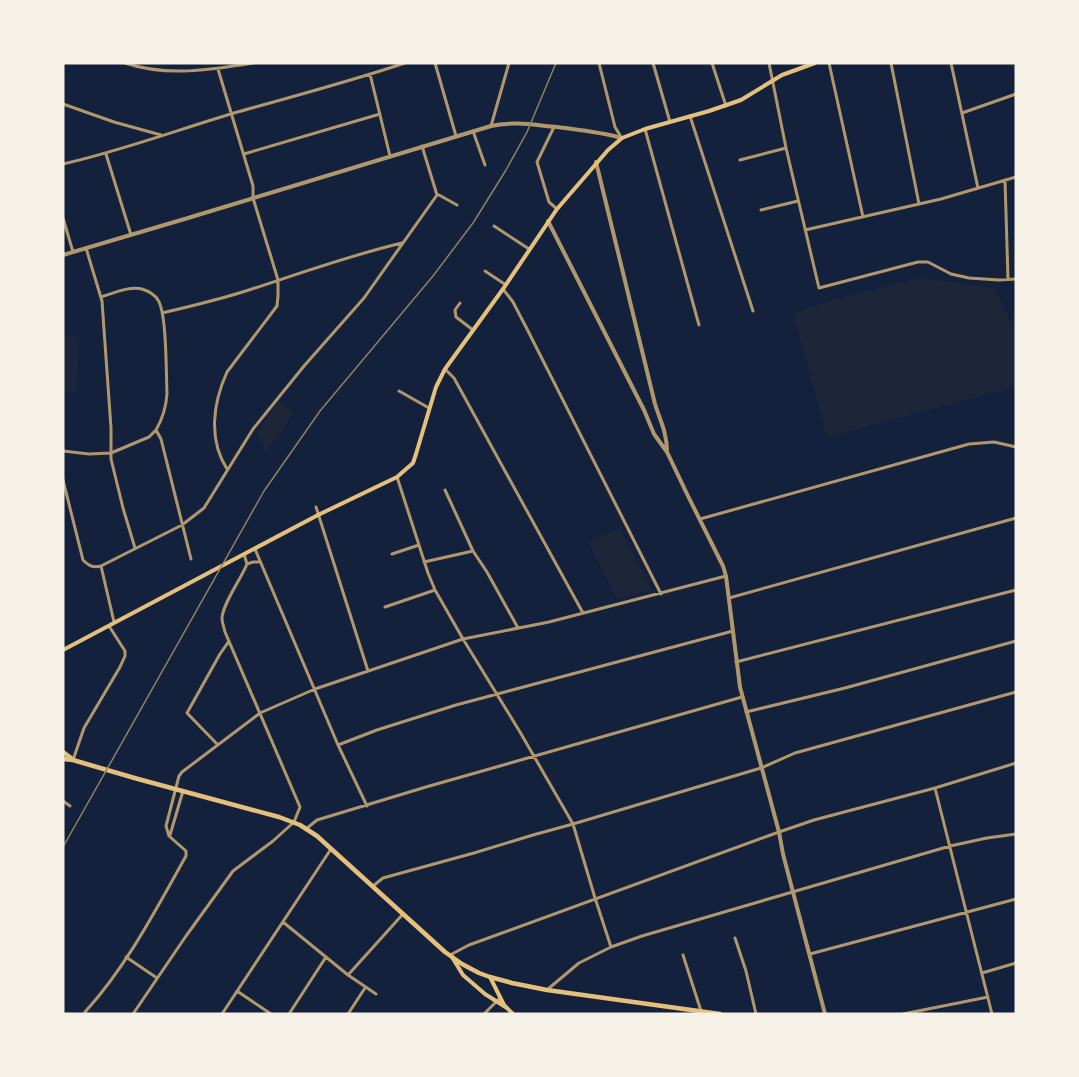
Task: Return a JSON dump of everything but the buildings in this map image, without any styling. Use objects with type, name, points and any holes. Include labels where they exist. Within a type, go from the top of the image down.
[{"type":"highway","points":[[63,752],[73,760]]},
{"type":"highway","points":[[63,759],[294,822],[332,849],[451,955],[490,978],[547,990],[720,1014]]},
{"type":"main road","points":[[63,650],[318,515],[398,477],[413,463],[436,387],[446,369],[548,221],[609,148],[622,138],[645,129],[741,100],[791,71],[815,63]]},
{"type":"main road","points":[[451,955],[463,975],[496,1002],[507,1008]]},
{"type":"main road","points":[[490,978],[500,998],[513,1014]]},
{"type":"street","points":[[125,63],[167,71],[192,72],[253,63]]},
{"type":"street","points":[[63,164],[405,63]]},
{"type":"street","points":[[435,63],[456,136]]},
{"type":"street","points":[[491,126],[509,63]]},
{"type":"street","points":[[599,63],[615,127],[622,138]]},
{"type":"street","points":[[652,63],[670,122]]},
{"type":"street","points":[[712,63],[726,106]]},
{"type":"street","points":[[769,63],[804,230],[819,288],[918,262],[928,262],[951,274],[969,278],[1016,279]]},
{"type":"street","points":[[829,63],[863,217]]},
{"type":"street","points":[[891,63],[919,204]]},
{"type":"street","points":[[951,63],[978,189]]},
{"type":"street","points":[[219,69],[253,186],[253,198],[278,280],[277,306],[227,372],[221,384],[214,426],[221,459],[227,469]]},
{"type":"street","points":[[370,75],[390,156]]},
{"type":"street","points":[[962,113],[1016,94]]},
{"type":"street","points":[[63,104],[163,136]]},
{"type":"street","points":[[244,154],[380,114]]},
{"type":"street","points":[[690,116],[753,311]]},
{"type":"street","points":[[63,255],[491,126],[510,123],[554,127],[603,132],[622,138]]},
{"type":"street","points":[[554,127],[537,162],[549,202],[557,209]]},
{"type":"street","points":[[645,129],[699,325]]},
{"type":"street","points":[[473,131],[485,165]]},
{"type":"street","points":[[422,146],[437,195]]},
{"type":"street","points":[[740,160],[786,148]]},
{"type":"street","points":[[106,153],[130,235]]},
{"type":"street","points":[[596,162],[667,441],[667,452]]},
{"type":"street","points":[[804,230],[919,204],[1016,177]]},
{"type":"street","points":[[1005,180],[1008,279]]},
{"type":"street","points":[[437,195],[457,205]]},
{"type":"street","points":[[63,480],[84,560],[88,565],[101,566],[182,525],[204,508],[253,429],[311,357],[364,298],[437,195]]},
{"type":"street","points":[[761,210],[798,201]]},
{"type":"street","points":[[63,218],[73,252]]},
{"type":"street","points":[[548,221],[654,434],[667,452],[723,566],[742,697],[825,1014]]},
{"type":"street","points":[[494,226],[529,249]]},
{"type":"street","points":[[162,313],[194,306],[403,242]]},
{"type":"street","points":[[86,248],[101,297],[111,453],[123,508],[135,548]]},
{"type":"street","points":[[485,271],[504,287],[513,302],[661,594]]},
{"type":"street","points":[[63,451],[89,454],[111,453],[149,437],[164,416],[166,380],[162,313],[158,300],[146,290],[131,289],[101,297]]},
{"type":"street","points":[[460,303],[455,310],[456,316],[473,330]]},
{"type":"street","points":[[446,369],[454,378],[584,613]]},
{"type":"street","points":[[399,391],[429,408]]},
{"type":"street","points":[[648,420],[653,414],[660,416]]},
{"type":"street","points":[[654,434],[661,435],[664,429]]},
{"type":"street","points":[[156,430],[161,439],[191,559]]},
{"type":"street","points":[[700,519],[969,444],[994,442],[1016,447]]},
{"type":"street","points":[[398,477],[435,590],[573,824],[612,946]]},
{"type":"street","points":[[445,490],[473,551],[518,628]]},
{"type":"street","points":[[315,507],[368,671]]},
{"type":"street","points":[[729,598],[1016,518]]},
{"type":"street","points":[[392,554],[419,545]]},
{"type":"street","points":[[254,549],[338,745],[367,806]]},
{"type":"street","points":[[424,562],[473,551]]},
{"type":"street","points":[[243,554],[247,564]]},
{"type":"street","points":[[133,1014],[233,871],[294,822],[300,807],[225,632],[222,616],[247,564],[259,562]]},
{"type":"street","points":[[101,566],[114,622]]},
{"type":"street","points":[[85,1012],[126,957],[186,856],[186,850],[169,836],[166,826],[179,776],[260,713],[315,689],[463,639],[584,613],[726,576]]},
{"type":"street","points":[[385,607],[435,590]]},
{"type":"street","points":[[736,662],[1016,590]]},
{"type":"street","points":[[73,760],[84,728],[125,656],[125,651],[108,626]]},
{"type":"street","points":[[338,745],[417,717],[733,631]]},
{"type":"street","points":[[218,745],[187,713],[219,654],[229,641]]},
{"type":"street","points":[[746,712],[1016,641]]},
{"type":"street","points":[[373,886],[383,878],[474,854],[761,768],[795,753],[1016,693]]},
{"type":"street","points":[[306,829],[317,820],[426,787],[742,697]]},
{"type":"street","points":[[451,955],[469,945],[595,898],[814,820],[935,788],[1016,763]]},
{"type":"street","points":[[935,788],[992,1014]]},
{"type":"street","points":[[169,836],[183,791]]},
{"type":"street","points":[[63,801],[70,806]]},
{"type":"street","points":[[547,990],[579,963],[612,946],[642,936],[950,846],[1016,834]]},
{"type":"street","points":[[222,1014],[332,849]]},
{"type":"street","points":[[810,954],[1016,899]]},
{"type":"street","points":[[348,975],[403,914]]},
{"type":"street","points":[[283,922],[348,975],[376,994]]},
{"type":"street","points":[[735,938],[746,971],[756,1014]]},
{"type":"street","points":[[683,955],[701,1011]]},
{"type":"street","points":[[126,957],[157,979]]},
{"type":"street","points":[[289,1014],[326,957]]},
{"type":"street","points":[[982,972],[1016,963]]},
{"type":"street","points":[[348,1014],[366,988]]},
{"type":"street","points":[[237,991],[271,1014]]},
{"type":"street","points":[[903,1014],[988,997]]},
{"type":"street","points":[[484,1014],[500,998]]},
{"type":"shaded area","points":[[921,278],[994,288],[1016,332],[1016,380],[1008,389],[827,437],[793,314],[829,301]]},
{"type":"shaded area","points":[[63,336],[79,337],[77,392],[63,392]]},
{"type":"shaded area","points":[[279,401],[294,412],[266,453],[257,431]]},
{"type":"shaded area","points":[[620,528],[652,590],[617,599],[588,542]]},
{"type":"railway","points":[[63,847],[264,491],[320,411],[433,276],[473,223],[527,132],[556,63]]}]
